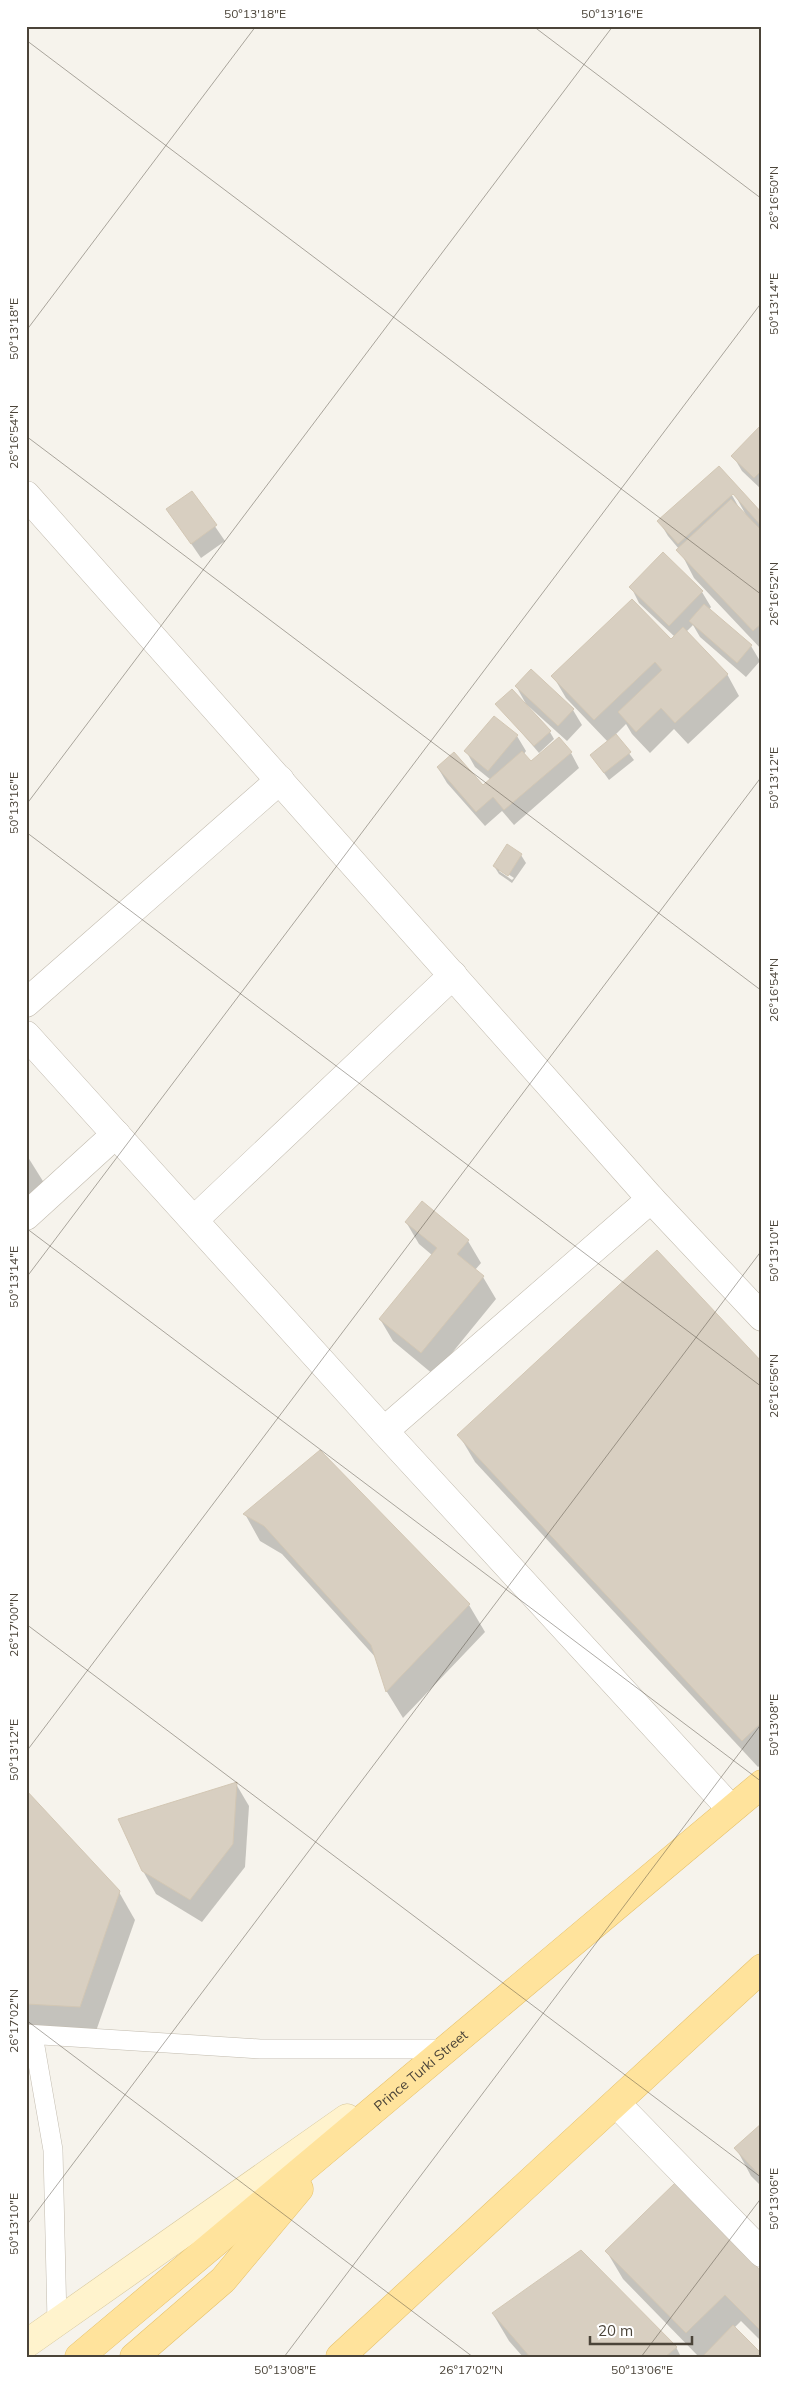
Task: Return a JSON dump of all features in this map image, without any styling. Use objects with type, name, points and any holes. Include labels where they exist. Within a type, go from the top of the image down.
[{"type":"main road","name":"Prince Turki Street","points":[[78,2357],[762,1784]]},
{"type":"main road","points":[[340,2357],[762,1968]]},
{"type":"main road","points":[[134,2357],[223,2280],[345,2134]]},
{"type":"street","points":[[26,495],[651,1199],[762,1317]]},
{"type":"street","points":[[26,1003],[280,780]]},
{"type":"street","points":[[194,1220],[453,975]]},
{"type":"street","points":[[26,1034],[384,1431],[731,1809]]},
{"type":"street","points":[[26,1216],[116,1134]]},
{"type":"street","points":[[384,1431],[651,1199]]},
{"type":"street","points":[[26,2344],[447,2049]]},
{"type":"street","points":[[616,2102],[762,2253]]},
{"type":"lane","points":[[57,2321],[54,2150],[30,2034],[260,2049],[447,2049]]},
{"type":"building","points":[[762,424],[762,470],[754,478],[731,456]]},
{"type":"building","points":[[719,466],[762,513],[762,527],[733,494],[678,544],[657,521]]},
{"type":"building","points":[[192,491],[217,525],[191,544],[166,509]]},
{"type":"building","points":[[731,499],[762,531],[762,623],[753,631],[676,550]]},
{"type":"building","points":[[663,552],[703,591],[669,626],[629,587]]},
{"type":"building","points":[[632,599],[671,639],[683,627],[728,674],[675,723],[661,708],[636,732],[618,712],[662,670],[655,662],[594,720],[551,676]]},
{"type":"building","points":[[704,604],[752,645],[737,663],[689,621]]},
{"type":"building","points":[[531,669],[574,709],[558,726],[515,686]]},
{"type":"building","points":[[512,689],[551,731],[534,746],[495,704]]},
{"type":"building","points":[[494,716],[518,735],[488,771],[464,751]]},
{"type":"building","points":[[616,734],[631,752],[604,773],[590,755]]},
{"type":"building","points":[[559,737],[572,752],[504,810],[493,797],[476,812],[437,767],[454,752],[483,785],[522,751],[531,761]]},
{"type":"building","points":[[507,844],[522,854],[508,876],[493,866]]},
{"type":"building","points":[[422,1201],[469,1240],[457,1254],[484,1276],[421,1353],[379,1319],[437,1248],[405,1222]]},
{"type":"building","points":[[657,1250],[762,1362],[762,1722],[742,1741],[457,1435]]},
{"type":"building","points":[[320,1450],[470,1604],[386,1692],[371,1645],[264,1526],[243,1514]]},
{"type":"building","points":[[237,1782],[233,1844],[190,1900],[142,1871],[118,1819]]},
{"type":"building","points":[[26,1790],[120,1891],[80,2007],[26,2004]]},
{"type":"building","points":[[762,2123],[762,2178],[734,2148]]},
{"type":"building","points":[[675,2183],[762,2272],[762,2332],[725,2295],[686,2333],[605,2251]]},
{"type":"building","points":[[581,2250],[677,2347],[665,2357],[530,2357],[492,2313]]},
{"type":"building","points":[[733,2325],[762,2354],[762,2357],[702,2357]]}]
